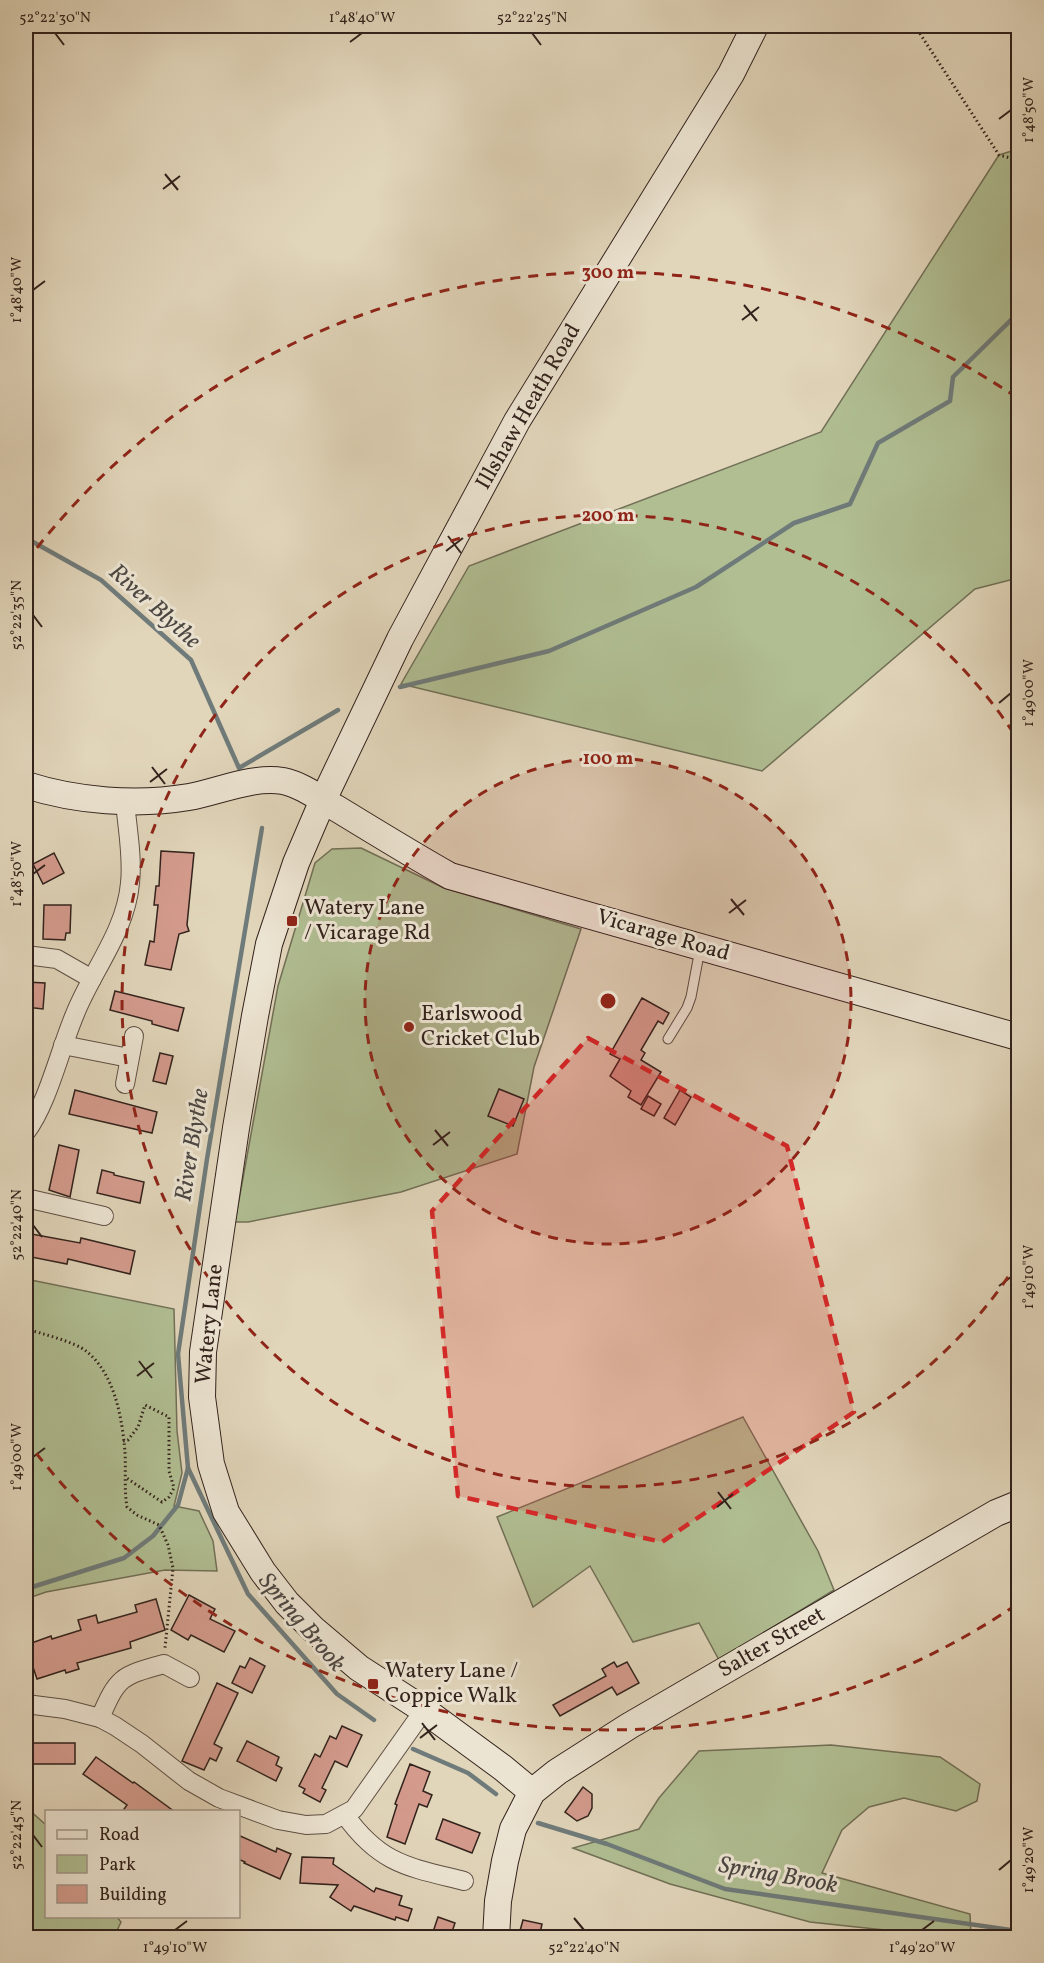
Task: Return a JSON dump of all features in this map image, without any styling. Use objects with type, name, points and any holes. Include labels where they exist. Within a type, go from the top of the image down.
[{"type":"street","name":"Illshaw Heath Road","points":[[323,801],[400,639],[517,421],[731,74],[755,26]]},
{"type":"street","name":"Vicarage Road","points":[[26,784],[45,791],[86,798],[125,801],[188,797],[264,781],[296,784],[450,876],[1018,1037]]},
{"type":"street","points":[[26,1132],[40,1108],[75,1012],[120,924],[130,883],[125,801]]},
{"type":"street","name":"Watery Lane","points":[[323,801],[296,863],[267,955],[236,1128],[203,1352],[202,1397],[212,1464],[226,1512],[263,1572],[287,1603],[313,1629],[359,1668],[424,1710],[532,1792]]},
{"type":"street","points":[[26,955],[57,959],[92,979]]},
{"type":"street","points":[[125,1084],[134,1035]]},
{"type":"street","points":[[63,1045],[129,1058]]},
{"type":"street","points":[[26,1197],[104,1216]]},
{"type":"street","name":"Salter Street","points":[[532,1792],[557,1772],[630,1726],[996,1513],[1018,1504]]},
{"type":"street","points":[[100,1718],[112,1690],[129,1673],[164,1664],[190,1678]]},
{"type":"street","points":[[26,1704],[65,1709],[100,1718],[142,1744],[189,1781],[219,1798],[278,1820],[306,1825],[326,1824],[354,1809],[424,1710]]},
{"type":"street","points":[[496,1938],[498,1901],[505,1861],[513,1829],[532,1792]]},
{"type":"street","points":[[345,1815],[358,1834],[389,1859],[464,1881]]},
{"type":"lane","points":[[668,1039],[691,997],[700,946]]},
{"type":"path","points":[[915,26],[999,155],[1018,160]]},
{"type":"path","points":[[26,1329],[86,1350],[105,1374],[118,1406],[125,1452],[127,1508],[159,1525],[173,1568],[164,1664]]},
{"type":"path","points":[[123,1441],[128,1440],[138,1427],[145,1405],[169,1417],[169,1471],[174,1488],[169,1497],[162,1502],[125,1477]]},
{"type":"highlighted area","points":[[588,1038],[787,1146],[854,1412],[662,1542],[458,1496],[432,1211]]},
{"type":"green space","points":[[1018,149],[1018,578],[975,589],[762,771],[401,684],[469,566],[821,432],[999,155]]},
{"type":"green space","name":"Earlswood Cricket Club","points":[[361,848],[444,888],[581,929],[534,1067],[517,1154],[401,1192],[248,1222],[235,1222],[278,986],[315,863],[332,849]]},
{"type":"green space","points":[[26,1279],[174,1309],[177,1431],[182,1473],[174,1506],[199,1511],[213,1541],[217,1571],[165,1570],[46,1592],[26,1599]]},
{"type":"green space","points":[[743,1417],[818,1551],[834,1590],[719,1660],[699,1623],[633,1642],[590,1566],[533,1607],[497,1517]]},
{"type":"green space","points":[[831,1745],[940,1757],[980,1784],[977,1801],[956,1811],[904,1798],[869,1807],[842,1830],[822,1873],[970,1914],[971,1937],[950,1937],[810,1922],[670,1884],[573,1848],[639,1829],[659,1798],[699,1751]]},
{"type":"green space","points":[[26,1807],[45,1824],[45,1918],[118,1918],[121,1922],[114,1937],[26,1937]]},
{"type":"building","points":[[161,851],[194,853],[187,925],[189,931],[179,934],[171,970],[145,965],[150,941],[154,942],[158,905],[154,905],[156,886],[159,886]]},
{"type":"building","points":[[54,853],[64,873],[43,884],[33,864]]},
{"type":"building","points":[[44,905],[71,905],[70,933],[66,933],[65,940],[43,939]]},
{"type":"building","points":[[26,982],[45,983],[43,1009],[26,1007]]},
{"type":"building","points":[[115,991],[184,1008],[178,1031],[152,1024],[152,1021],[110,1010]]},
{"type":"building","points":[[642,998],[669,1013],[663,1024],[658,1021],[641,1050],[645,1053],[641,1060],[661,1072],[641,1105],[628,1097],[631,1091],[610,1076],[620,1059],[610,1054]]},
{"type":"building","points":[[160,1053],[173,1056],[166,1084],[153,1081]]},
{"type":"building","points":[[499,1089],[524,1099],[513,1126],[488,1116]]},
{"type":"building","points":[[75,1090],[157,1112],[152,1133],[69,1114]]},
{"type":"building","points":[[680,1090],[691,1097],[675,1125],[664,1118]]},
{"type":"building","points":[[648,1096],[661,1104],[654,1116],[641,1109]]},
{"type":"building","points":[[59,1145],[79,1150],[70,1197],[49,1190]]},
{"type":"building","points":[[102,1170],[144,1182],[140,1203],[97,1193]]},
{"type":"building","points":[[26,1233],[80,1243],[81,1238],[135,1251],[130,1274],[68,1259],[67,1264],[26,1256]]},
{"type":"building","points":[[189,1595],[215,1609],[210,1619],[235,1631],[224,1652],[191,1635],[188,1640],[171,1630]]},
{"type":"building","points":[[156,1599],[165,1630],[130,1642],[131,1648],[77,1663],[79,1669],[66,1673],[65,1670],[37,1679],[33,1667],[26,1669],[26,1645],[51,1636],[52,1639],[81,1630],[78,1620],[96,1615],[98,1623],[137,1612],[135,1605]]},
{"type":"building","points":[[250,1658],[265,1666],[252,1693],[232,1683],[240,1666],[245,1668]]},
{"type":"building","points":[[614,1662],[617,1667],[627,1662],[639,1683],[617,1695],[612,1687],[560,1716],[553,1705],[606,1676],[602,1669]]},
{"type":"building","points":[[217,1683],[238,1693],[214,1744],[222,1748],[216,1761],[210,1758],[204,1770],[182,1761]]},
{"type":"building","points":[[342,1726],[362,1735],[347,1767],[335,1761],[322,1788],[326,1790],[320,1802],[303,1793],[305,1789],[299,1786],[315,1754],[320,1757],[330,1736],[336,1739]]},
{"type":"building","points":[[247,1741],[279,1757],[276,1765],[282,1768],[276,1781],[237,1761]]},
{"type":"building","points":[[27,1743],[75,1743],[75,1764],[27,1764]]},
{"type":"building","points":[[96,1757],[172,1810],[123,1810],[127,1805],[83,1774]]},
{"type":"building","points":[[410,1764],[430,1772],[423,1791],[432,1795],[427,1807],[419,1804],[405,1844],[387,1837],[397,1805],[395,1804]]},
{"type":"building","points":[[583,1787],[592,1794],[592,1808],[588,1816],[577,1821],[565,1812]]},
{"type":"building","points":[[443,1819],[480,1833],[472,1853],[436,1839]]},
{"type":"building","points":[[240,1836],[276,1852],[277,1848],[291,1854],[280,1879],[240,1860]]},
{"type":"building","points":[[302,1857],[334,1858],[333,1864],[374,1892],[376,1888],[402,1896],[399,1905],[412,1909],[408,1921],[396,1917],[395,1920],[354,1906],[351,1911],[330,1897],[338,1885],[300,1883]]},
{"type":"building","points":[[438,1917],[455,1923],[450,1938],[439,1938],[432,1935]]},
{"type":"building","points":[[523,1920],[542,1924],[539,1938],[518,1938]]},
{"type":"waterway","points":[[400,687],[549,651],[696,587],[794,523],[850,504],[878,443],[950,401],[953,377],[1018,313]]},
{"type":"waterway","name":"River Blythe","points":[[26,538],[101,580],[191,660],[239,768],[338,710]]},
{"type":"waterway","name":"River Blythe","points":[[26,1589],[124,1558],[153,1536],[178,1505],[188,1468],[178,1354],[207,1159],[262,828]]},
{"type":"waterway","name":"Spring Brook","points":[[188,1468],[248,1594],[337,1694],[374,1720]]},
{"type":"waterway","name":"Spring Brook","points":[[413,1749],[468,1773],[496,1794]]},
{"type":"waterway","name":"Spring Brook","points":[[538,1823],[607,1844],[725,1889],[1018,1931]]},
{"type":"place","name":"Watery Lane / Vicarage Rd","points":[[292,921]]},
{"type":"place","name":"Earlswood Cricket Club","points":[[409,1027]]},
{"type":"place","name":"Watery Lane / Coppice Walk","points":[[373,1684]]}]
